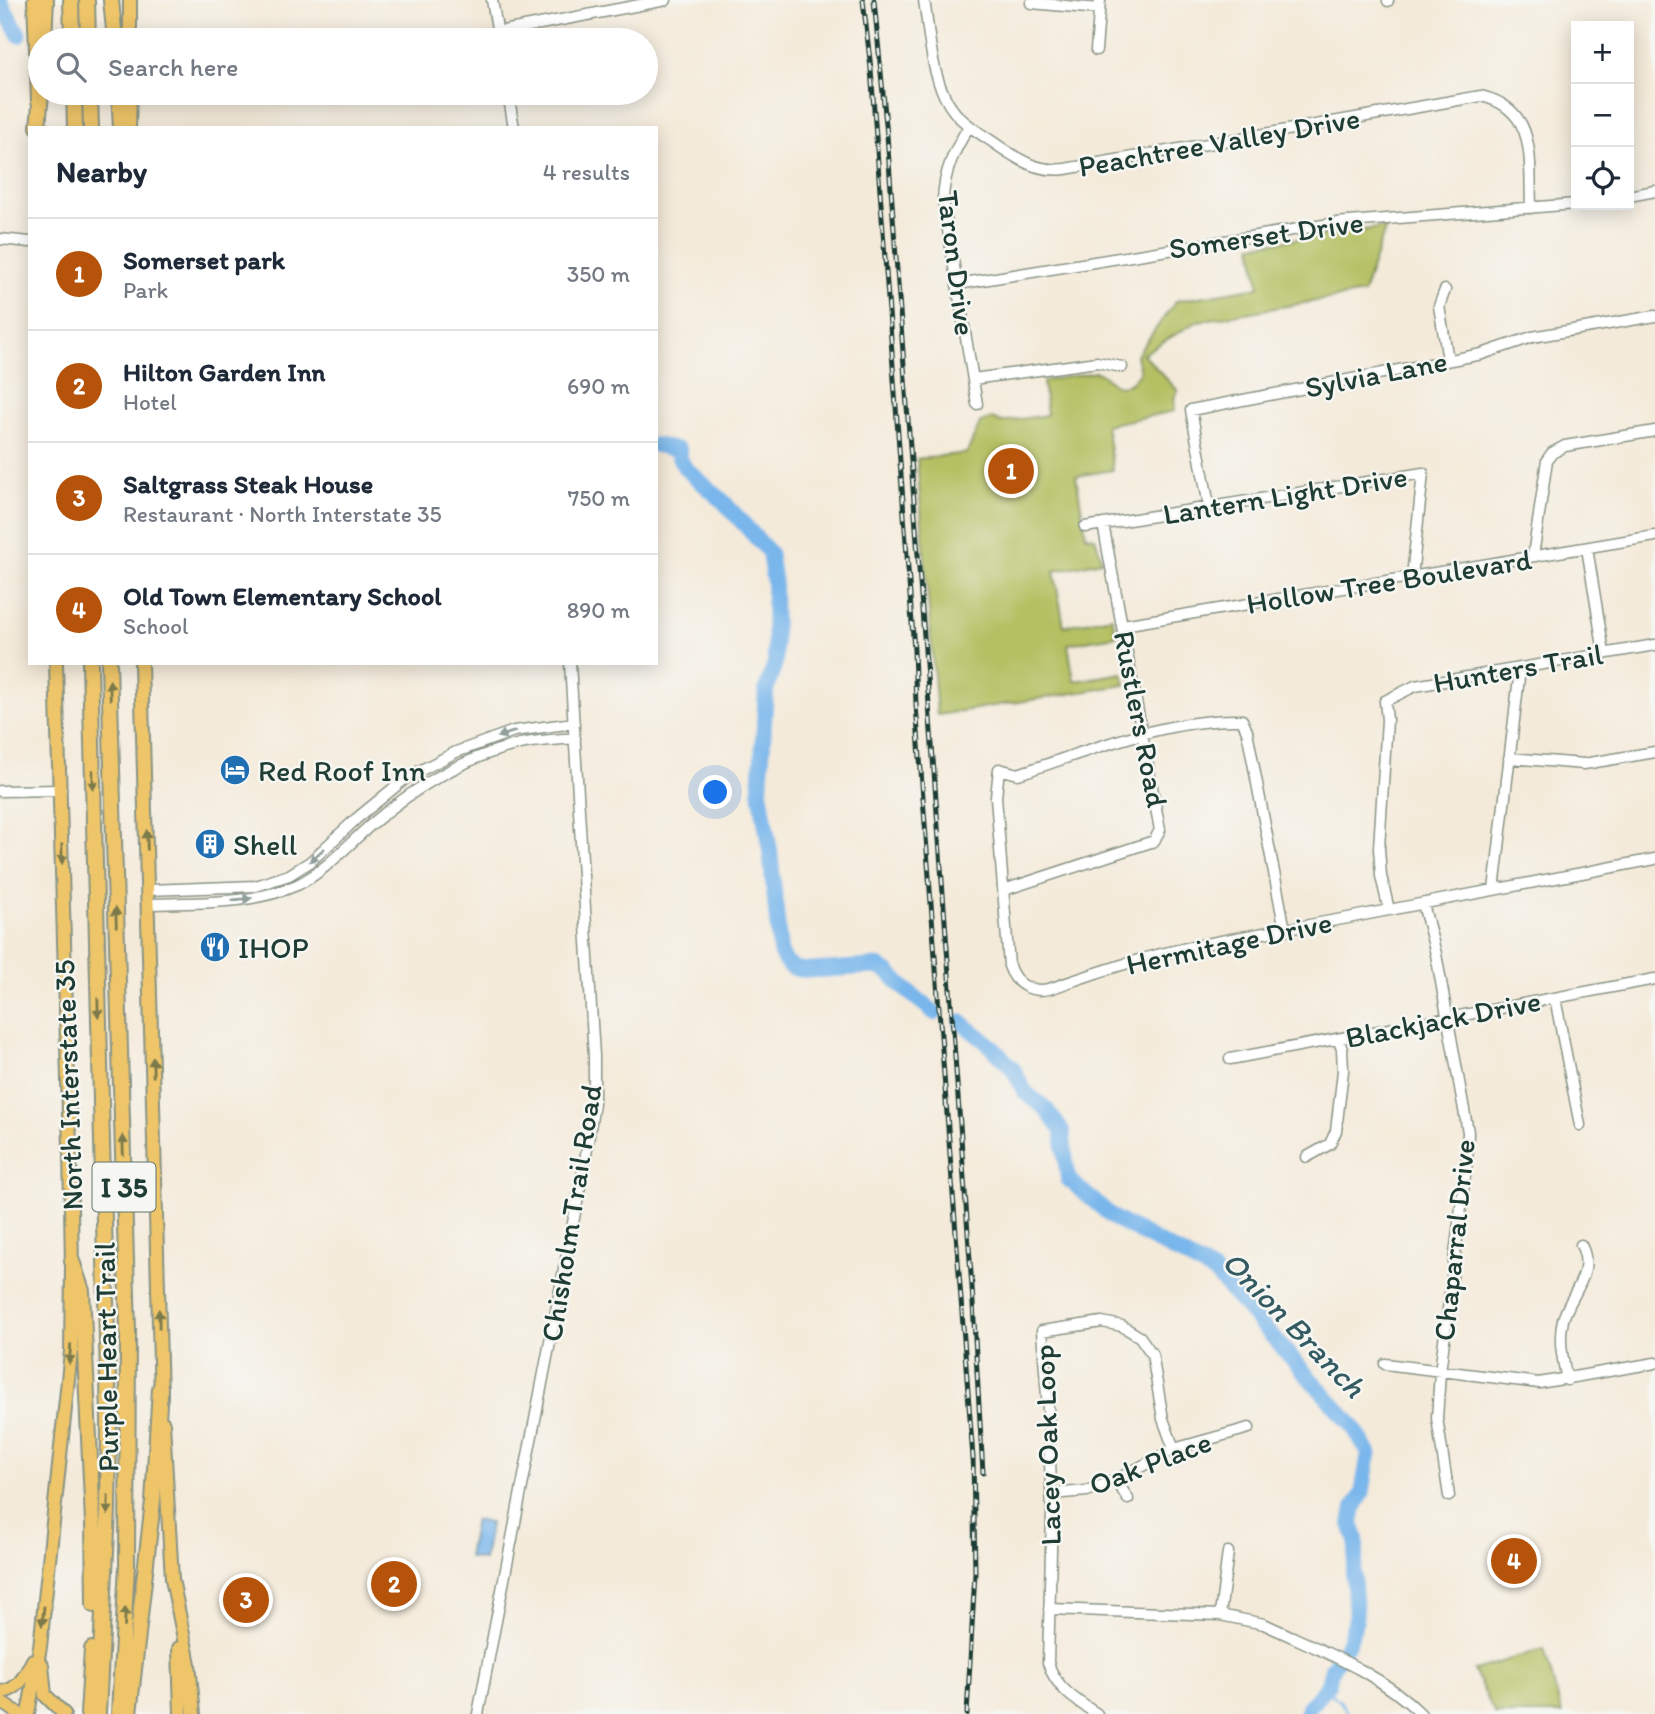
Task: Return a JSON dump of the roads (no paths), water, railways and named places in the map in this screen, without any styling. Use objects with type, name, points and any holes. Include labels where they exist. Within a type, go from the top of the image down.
[{"type":"highway","points":[[45,28],[46,0]]},
{"type":"highway","points":[[71,0],[72,28]]},
{"type":"highway","points":[[87,0],[88,28]]},
{"type":"highway","points":[[111,0],[114,28]]},
{"type":"highway","points":[[38,126],[40,105]]},
{"type":"highway","points":[[74,105],[75,126]]},
{"type":"highway","points":[[90,105],[91,126]]},
{"type":"highway","points":[[120,105],[121,126]]},
{"type":"highway","name":"Purple Heart Trail","points":[[90,665],[109,1420],[108,1511],[98,1714]]},
{"type":"highway","name":"Purple Heart Trail","points":[[109,665],[128,1345],[127,1566],[119,1714]]},
{"type":"highway","points":[[72,1261],[82,1291],[94,1561],[94,1622],[88,1714]]},
{"type":"highway","points":[[129,1714],[153,1501],[160,1388]]},
{"type":"main road","points":[[34,0],[35,28]]},
{"type":"main road","points":[[130,0],[130,28]]},
{"type":"main road","points":[[37,105],[38,126]]},
{"type":"main road","points":[[129,126],[130,105]]},
{"type":"main road","name":"North Interstate 35","points":[[28,1714],[40,1647],[71,1351],[72,1261],[56,665]]},
{"type":"main road","points":[[141,665],[160,1388],[172,1579],[189,1664],[194,1714]]},
{"type":"main road","points":[[179,1618],[181,1714]]},
{"type":"main road","points":[[0,1692],[11,1690],[24,1678],[40,1647]]},
{"type":"main road","points":[[40,1647],[46,1695],[63,1713]]},
{"type":"main road","points":[[0,1701],[19,1714]]},
{"type":"street","points":[[492,0],[497,28]]},
{"type":"street","points":[[535,28],[666,0]]},
{"type":"street","name":"Peachtree Valley Drive","points":[[924,0],[939,84],[952,108],[969,126],[1033,167],[1052,170],[1481,96],[1508,106],[1522,123],[1526,135],[1531,208]]},
{"type":"street","points":[[1031,3],[1100,4],[1096,50]]},
{"type":"street","points":[[510,105],[514,126]]},
{"type":"street","name":"Taron Drive","points":[[969,126],[950,159],[943,186],[977,404]]},
{"type":"street","points":[[1634,194],[1655,191]]},
{"type":"street","name":"Somerset Drive","points":[[958,284],[1314,225],[1571,204]]},
{"type":"street","points":[[0,239],[28,242]]},
{"type":"street","points":[[1445,290],[1439,306],[1448,360]]},
{"type":"street","name":"Sylvia Lane","points":[[1209,506],[1191,410],[1482,354],[1532,337],[1655,316]]},
{"type":"street","points":[[973,379],[1097,362],[1122,367]]},
{"type":"street","points":[[1533,556],[1547,460],[1552,453],[1565,446],[1655,430]]},
{"type":"street","name":"Lantern Light Drive","points":[[1085,527],[1423,473],[1412,577]]},
{"type":"street","name":"Rustlers Road","points":[[1004,890],[1154,841],[1160,830],[1103,524]]},
{"type":"street","name":"Hollow Tree Boulevard","points":[[1123,625],[1655,536]]},
{"type":"street","points":[[1587,548],[1604,653]]},
{"type":"street","name":"Hunters Trail","points":[[1389,911],[1378,848],[1387,720],[1385,701],[1415,686],[1655,645]]},
{"type":"street","name":"Chisholm Trail Road","points":[[478,1714],[583,1174],[594,1103],[593,1042],[570,665]]},
{"type":"street","points":[[1494,890],[1520,669]]},
{"type":"street","points":[[1143,734],[1181,725],[1242,720],[1247,731],[1285,930]]},
{"type":"street","points":[[149,890],[256,886],[289,875],[310,862],[406,778],[456,752],[514,731],[574,723]]},
{"type":"street","name":"Hermitage Drive","points":[[1143,734],[1018,774],[999,769],[996,797],[1009,966],[1021,985],[1035,990],[1049,989],[1167,953],[1655,859]]},
{"type":"street","points":[[149,904],[245,900],[270,895],[299,884],[325,866],[378,819],[461,764],[517,744],[575,738]]},
{"type":"street","points":[[1509,758],[1584,764],[1655,752]]},
{"type":"street","points":[[0,791],[61,790]]},
{"type":"street","points":[[205,888],[205,901]]},
{"type":"street","name":"Chaparral Drive","points":[[1423,904],[1436,954],[1465,1114],[1468,1145],[1440,1372],[1437,1418],[1449,1496]]},
{"type":"street","name":"Blackjack Drive","points":[[1230,1059],[1655,979]]},
{"type":"street","points":[[1555,998],[1580,1125]]},
{"type":"street","points":[[1307,1157],[1330,1144],[1336,1131],[1343,1071],[1342,1049],[1338,1039]]},
{"type":"street","points":[[1567,1380],[1561,1352],[1561,1333],[1567,1308],[1586,1271],[1587,1261],[1581,1245]]},
{"type":"street","name":"Lacey Oak Loop","points":[[1094,1713],[1063,1691],[1051,1673],[1047,1652],[1051,1494],[1042,1331],[1102,1322],[1122,1326],[1140,1337],[1152,1354],[1163,1419],[1174,1448]]},
{"type":"street","points":[[1385,1364],[1524,1383],[1567,1380],[1655,1363]]},
{"type":"street","name":"Oak Place","points":[[1051,1494],[1087,1490],[1116,1480],[1174,1448],[1249,1428]]},
{"type":"street","points":[[1116,1480],[1128,1499]]},
{"type":"street","points":[[1220,1615],[1228,1552]]},
{"type":"street","points":[[1049,1609],[1220,1615],[1264,1624],[1378,1679],[1404,1697],[1421,1714]]},
{"type":"water","points":[[475,1520],[490,1523],[484,1560],[468,1557]]},
{"type":"waterway","name":"Onion Branch","points":[[0,1],[19,35]]},
{"type":"waterway","name":"Onion Branch","points":[[658,445],[679,450],[679,457],[685,468],[723,501],[769,552],[774,583],[775,663],[766,690],[760,791],[782,957],[789,965],[801,970],[879,967],[935,1013]]},
{"type":"waterway","name":"Onion Branch","points":[[961,1022],[990,1045],[1013,1069],[1025,1092],[1046,1109],[1062,1131],[1068,1179],[1115,1219],[1214,1272],[1352,1425],[1369,1453],[1362,1494],[1354,1508],[1351,1524],[1356,1538],[1353,1570],[1356,1619],[1349,1642],[1332,1668],[1328,1685],[1309,1707],[1307,1714]]},
{"type":"waterway","points":[[1328,1685],[1329,1692],[1340,1701],[1348,1714]]},
{"type":"railway","points":[[863,0],[871,69],[973,1458],[975,1573],[967,1714]]},
{"type":"railway","points":[[874,0],[887,135],[972,1287],[983,1473]]},
{"type":"place","name":"Somerset park","points":[[1011,471]]},
{"type":"place","name":"Red Roof Inn","points":[[235,770]]},
{"type":"place","name":"Shell","points":[[210,844]]},
{"type":"place","name":"IHOP","points":[[215,947]]},
{"type":"place","name":"Old Town Elementary School","points":[[1514,1561]]},
{"type":"place","name":"Hilton Garden Inn","points":[[394,1584]]},
{"type":"place","name":"Saltgrass Steak House","points":[[246,1600]]}]
